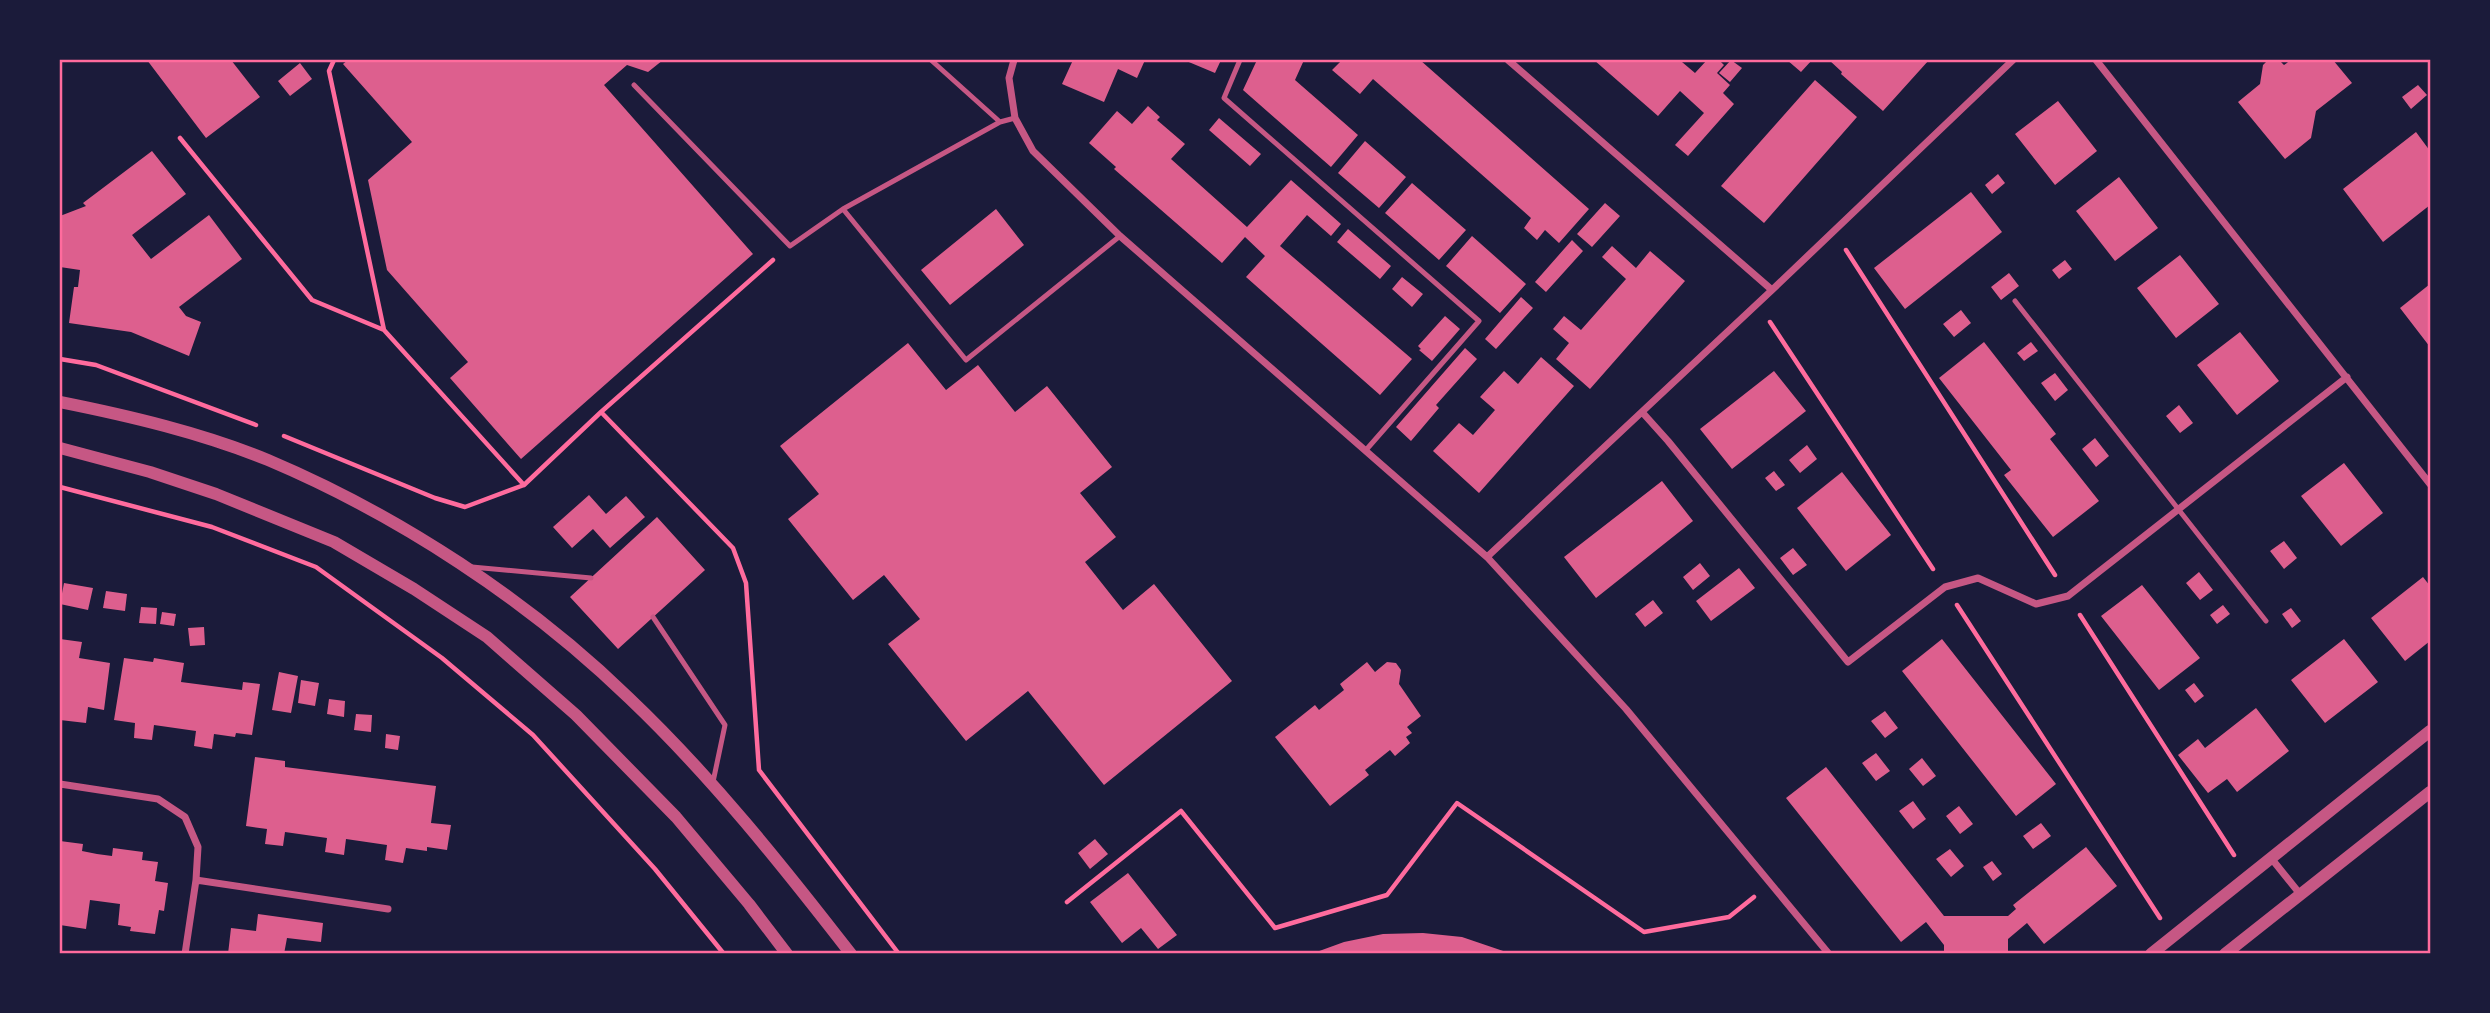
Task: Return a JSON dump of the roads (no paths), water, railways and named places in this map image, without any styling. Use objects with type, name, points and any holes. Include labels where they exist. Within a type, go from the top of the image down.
[{"type":"street","points":[[1014,60],[1009,78],[1015,118],[1033,151],[1120,236],[1487,557],[1626,709],[1829,954]]},
{"type":"street","points":[[1508,60],[1772,290]]},
{"type":"street","points":[[1487,557],[1758,304],[2013,60]]},
{"type":"street","points":[[2096,60],[2431,484]]},
{"type":"street","points":[[1642,412],[1848,662],[1945,587],[1978,578],[2036,604],[2068,596],[2347,377]]},
{"type":"street","points":[[60,402],[116,413],[188,433],[267,460],[356,501],[463,566],[547,627],[629,697],[712,785],[785,869],[851,954]]},
{"type":"street","points":[[60,448],[150,472],[216,494],[334,542],[414,589],[487,637],[576,715],[676,817],[787,954]]},
{"type":"street","points":[[2151,954],[2431,731]]},
{"type":"street","points":[[60,784],[158,799],[185,817],[198,848],[185,954]]},
{"type":"street","points":[[2225,954],[2431,792]]},
{"type":"street","points":[[2271,858],[2300,894]]},
{"type":"street","points":[[196,880],[388,909]]},
{"type":"lane","points":[[931,60],[1000,121]]},
{"type":"lane","points":[[1240,60],[1224,98],[1479,321],[1366,450]]},
{"type":"lane","points":[[634,85],[790,246],[843,209],[1000,121],[1015,118]]},
{"type":"lane","points":[[843,209],[966,360],[1120,236]]},
{"type":"lane","points":[[2015,301],[2266,621]]},
{"type":"lane","points":[[463,566],[591,578]]},
{"type":"lane","points":[[653,617],[725,724],[712,785]]}]
